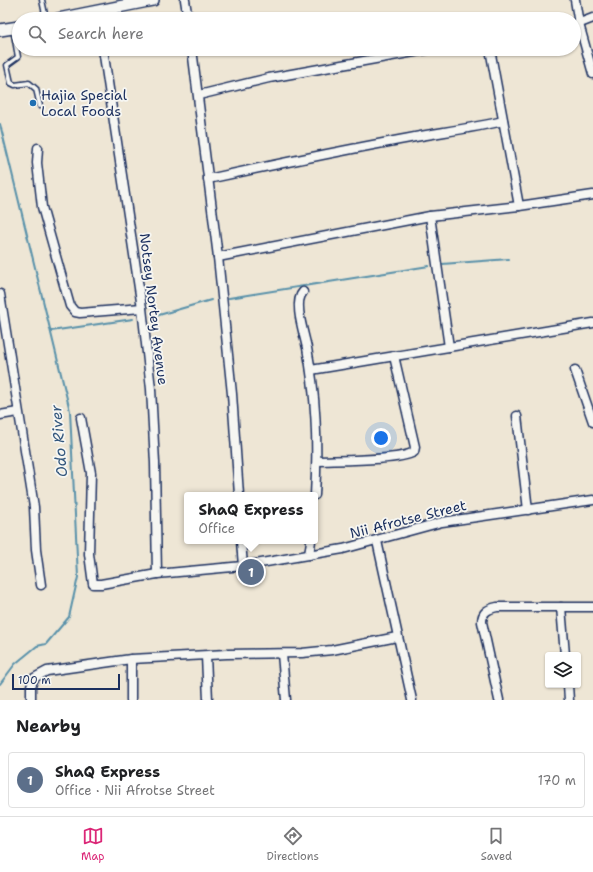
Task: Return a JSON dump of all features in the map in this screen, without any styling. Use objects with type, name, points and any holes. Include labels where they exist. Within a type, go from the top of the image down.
[{"type":"main road","points":[[109,12],[153,0]]},
{"type":"main road","points":[[0,30],[12,28]]},
{"type":"street","points":[[185,0],[187,12]]},
{"type":"street","points":[[575,0],[576,12]]},
{"type":"street","points":[[581,22],[593,18]]},
{"type":"street","points":[[581,39],[593,74]]},
{"type":"street","name":"Notsey Nortey Avenue","points":[[104,56],[142,308],[151,389],[155,463],[157,574]]},
{"type":"street","points":[[193,56],[218,257],[232,394],[240,492]]},
{"type":"street","points":[[199,95],[269,78],[392,56]]},
{"type":"street","points":[[491,56],[519,206]]},
{"type":"street","points":[[208,178],[343,150],[457,131],[503,121]]},
{"type":"street","points":[[38,148],[37,163],[42,207],[70,306],[75,312],[80,313],[142,308]]},
{"type":"street","points":[[218,257],[430,216],[519,206],[593,195]]},
{"type":"street","points":[[430,216],[448,347]]},
{"type":"street","points":[[303,292],[298,302],[311,370],[317,460],[315,492]]},
{"type":"street","points":[[0,294],[34,508],[36,550],[41,585]]},
{"type":"street","points":[[311,370],[593,324]]},
{"type":"street","points":[[317,460],[385,457],[409,455],[414,452],[415,447],[394,356]]},
{"type":"street","points":[[575,370],[593,422]]},
{"type":"street","points":[[0,415],[18,412]]},
{"type":"street","points":[[517,416],[528,510]]},
{"type":"street","name":"Nii Afrotse Street","points":[[81,418],[91,473],[89,554],[93,584],[101,584],[157,574],[244,566],[377,541],[442,522],[593,500]]},
{"type":"street","points":[[377,541],[412,700]]},
{"type":"street","points":[[242,544],[244,566]]},
{"type":"street","points":[[309,555],[311,544]]},
{"type":"street","points":[[499,700],[482,622],[484,613],[497,607],[593,607]]},
{"type":"street","points":[[561,607],[565,652]]},
{"type":"street","points":[[31,700],[31,686],[34,678],[46,671],[131,659],[227,654],[282,654],[332,650],[397,637]]},
{"type":"street","points":[[282,654],[286,700]]},
{"type":"street","points":[[206,656],[208,700]]},
{"type":"street","points":[[131,659],[131,700]]},
{"type":"street","points":[[568,688],[569,700]]},
{"type":"lane","points":[[42,0],[45,12]]},
{"type":"lane","points":[[18,56],[7,65],[11,83],[15,85],[29,83],[33,86],[40,106]]},
{"type":"waterway","name":"Odo River","points":[[0,124],[70,411],[78,577],[69,617],[46,644],[37,646],[15,664],[0,684]]},
{"type":"waterway","points":[[442,264],[509,259]]},
{"type":"waterway","points":[[229,298],[429,266]]},
{"type":"waterway","points":[[152,317],[211,300]]},
{"type":"waterway","points":[[51,331],[133,319]]},
{"type":"place","name":"Hajia Special Local Foods","points":[[33,103]]},
{"type":"place","name":"ShaQ Express","points":[[251,572]]}]
